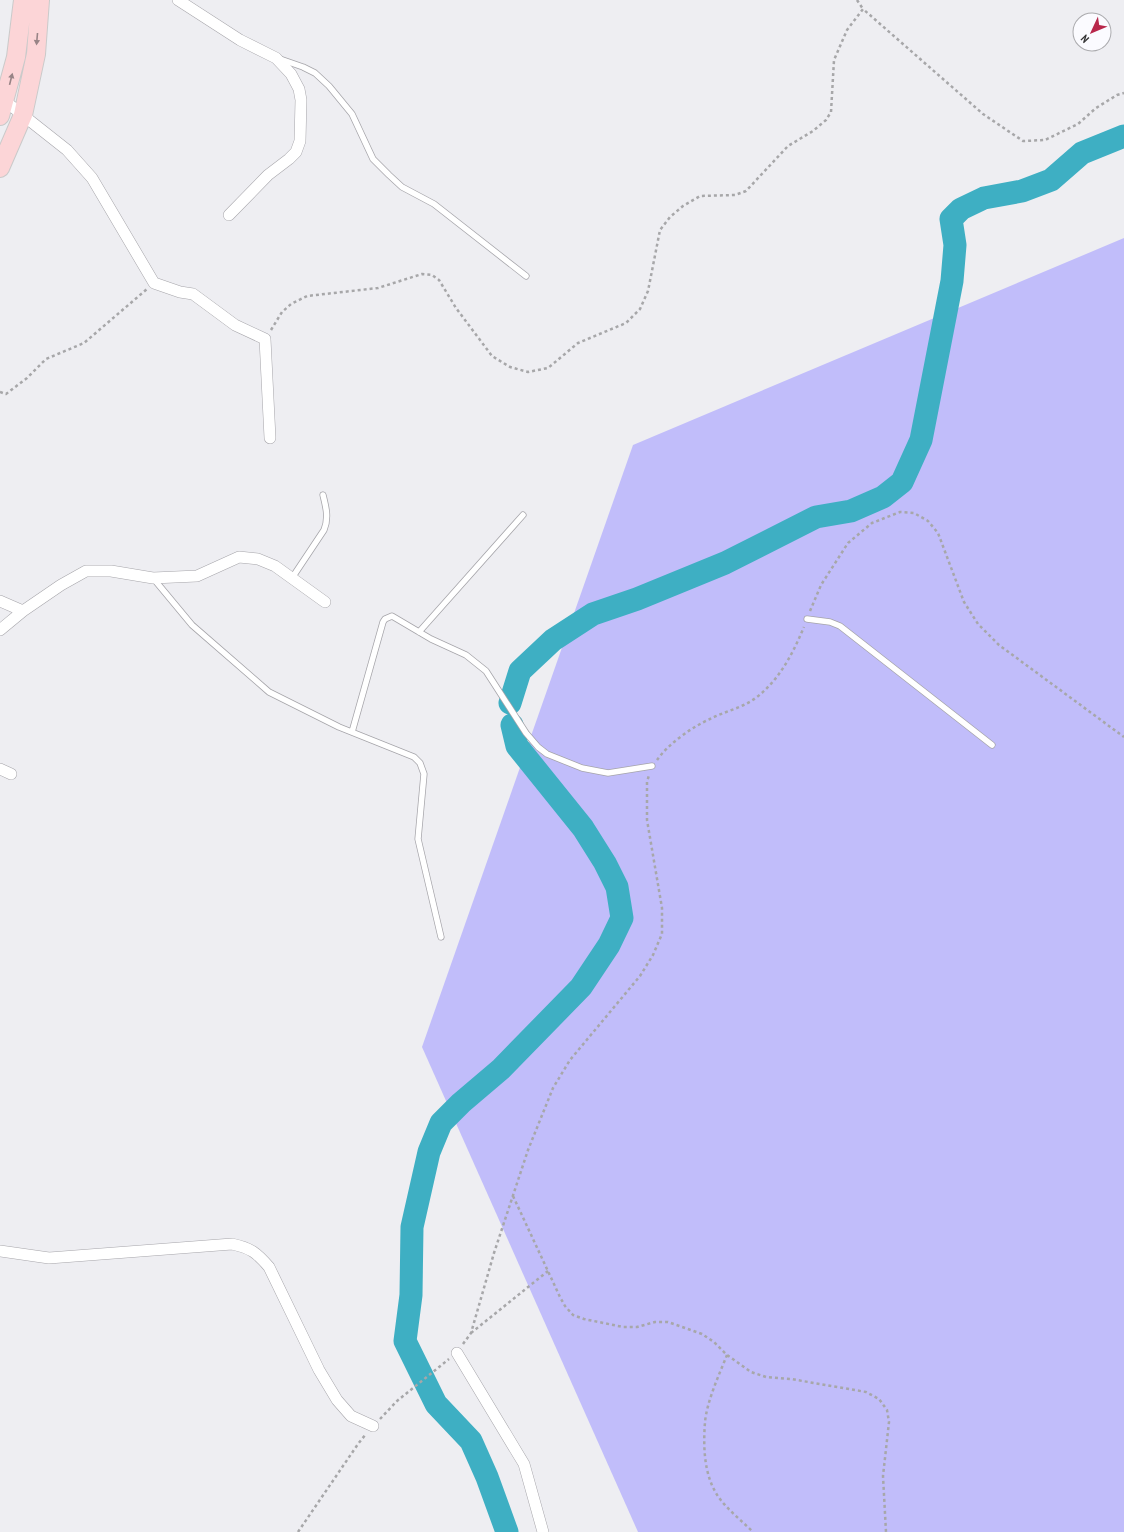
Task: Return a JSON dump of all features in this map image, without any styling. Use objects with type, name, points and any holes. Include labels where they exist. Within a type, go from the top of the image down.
[{"type":"main road","points":[[2,109],[16,57],[23,0]]},
{"type":"main road","points":[[2,157],[23,115],[36,54],[40,0]]},
{"type":"street","points":[[178,0],[240,40],[276,58],[291,74],[299,89],[301,100],[300,141],[296,152],[268,175],[229,215]]},
{"type":"street","points":[[2,109],[23,115],[67,150],[92,178],[154,283],[180,292],[193,294],[235,325],[265,339],[270,438]]},
{"type":"street","points":[[0,630],[23,611],[86,571],[111,571],[152,578],[197,576],[239,557],[258,559],[275,566],[325,602]]},
{"type":"street","points":[[0,602],[23,611]]},
{"type":"street","points":[[0,769],[11,774]]},
{"type":"street","points":[[0,1251],[49,1258],[232,1244],[246,1247],[259,1255],[269,1267],[319,1370],[337,1400],[351,1416],[373,1426]]},
{"type":"street","points":[[457,1353],[524,1464],[543,1532]]},
{"type":"lane","points":[[276,58],[303,67],[315,74],[329,86],[352,114],[373,159],[402,187],[434,204],[526,276]]},
{"type":"lane","points":[[292,578],[324,530],[327,522],[327,512],[323,495]]},
{"type":"lane","points":[[419,632],[523,515]]},
{"type":"lane","points":[[152,578],[192,625],[269,692],[352,732],[414,757],[420,763],[424,774],[418,839],[441,937]]},
{"type":"lane","points":[[352,732],[385,619],[392,616],[419,632],[466,655],[486,671],[526,733],[538,747],[547,754],[582,768],[608,773],[652,766]]},
{"type":"lane","points":[[807,619],[830,622],[840,626],[992,745]]},
{"type":"path","points":[[857,0],[862,9],[983,114],[1023,141],[1045,140],[1078,124],[1096,108],[1117,95],[1124,93]]},
{"type":"path","points":[[265,339],[282,312],[291,304],[307,296],[378,288],[422,274],[432,275],[438,280],[456,308],[492,356],[510,367],[528,372],[548,368],[578,343],[626,323],[640,310],[648,291],[660,230],[670,217],[682,206],[700,196],[735,195],[746,192],[788,146],[813,131],[826,120],[831,112],[834,60],[847,30],[862,9]]},
{"type":"path","points":[[0,392],[6,394],[27,378],[46,359],[84,343],[154,283]]},
{"type":"path","points":[[471,1333],[494,1253],[528,1150],[553,1088],[570,1060],[640,976],[653,955],[662,934],[662,908],[647,820],[647,782],[652,766],[662,752],[681,737],[709,719],[743,705],[756,697],[777,678],[795,648],[821,585],[848,544],[872,523],[900,512],[914,513],[928,521],[938,533],[964,602],[978,624],[998,645],[1124,737]]},
{"type":"path","points":[[513,1195],[562,1302],[574,1315],[584,1319],[623,1327],[655,1322],[668,1322],[702,1334],[714,1342],[727,1355],[752,1372],[766,1377],[791,1379],[866,1392],[879,1399],[887,1410],[889,1422],[883,1476],[886,1532]]},
{"type":"path","points":[[298,1532],[358,1444],[373,1426],[397,1401],[457,1353],[471,1333],[548,1271]]},
{"type":"path","points":[[727,1355],[714,1387],[705,1421],[705,1460],[711,1482],[720,1499],[753,1532]]},
{"type":"shaded area","points":[[1124,238],[1124,1532],[638,1532],[422,1047],[633,445]]},
{"type":"waterway","points":[[510,703],[520,671],[553,640],[593,614],[637,599],[725,563],[816,517],[851,511],[883,497],[902,482],[921,440],[952,281],[955,245],[951,219],[961,209],[984,198],[1022,191],[1051,180],[1082,153],[1124,136]]},
{"type":"waterway","points":[[507,1532],[487,1477],[471,1441],[436,1404],[405,1341],[411,1295],[412,1227],[429,1152],[441,1123],[461,1103],[501,1069],[581,987],[609,945],[622,918],[617,887],[605,863],[583,828],[517,746],[512,725]]}]
